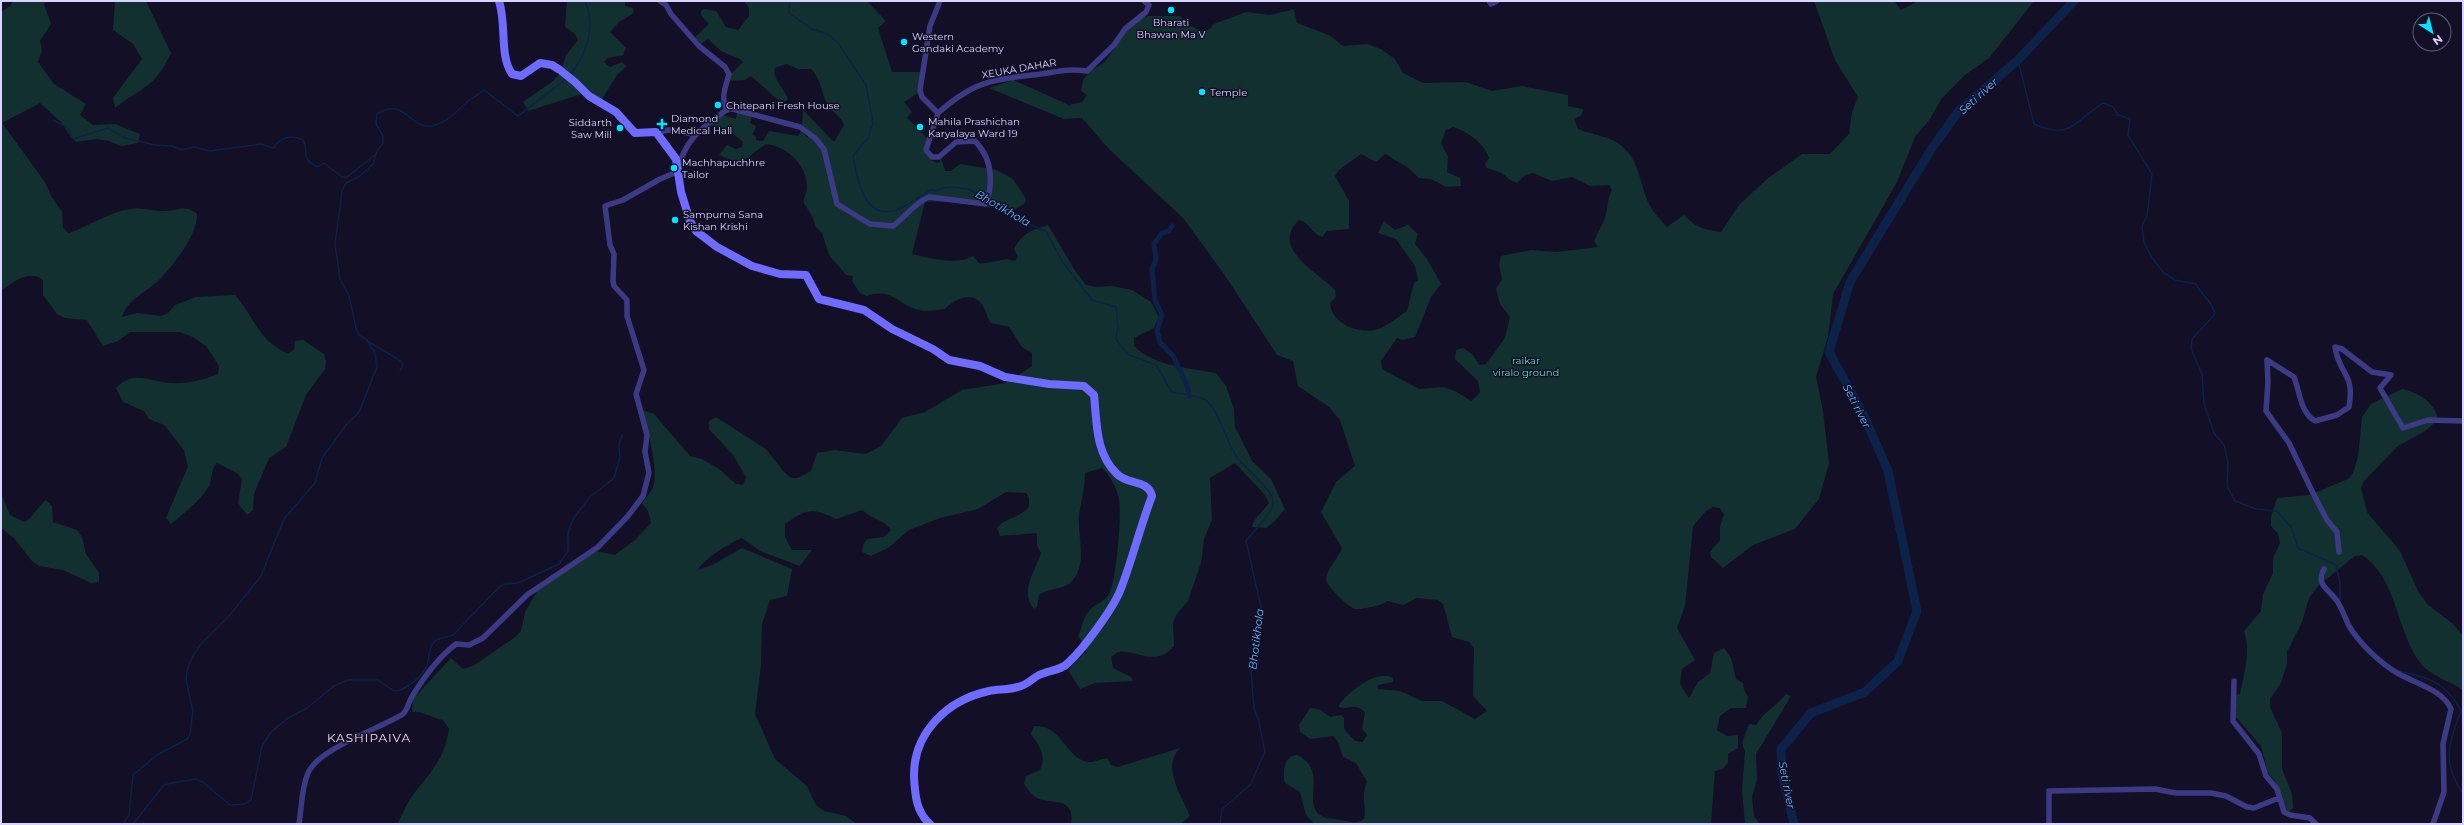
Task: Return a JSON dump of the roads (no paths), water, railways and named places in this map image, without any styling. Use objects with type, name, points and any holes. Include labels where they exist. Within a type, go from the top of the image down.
[{"type":"main road","points":[[499,1],[504,15],[505,60],[512,74],[521,76],[540,63],[552,65],[576,82],[589,96],[616,112],[635,133],[656,132],[670,149],[679,172],[681,192],[690,222],[696,232],[717,247],[752,266],[780,274],[806,275],[818,299],[864,310],[892,329],[933,349],[949,360],[980,366],[1005,377],[1049,384],[1084,386],[1091,390],[1094,394],[1099,441],[1108,462],[1123,478],[1146,486],[1150,490],[1152,496],[1120,592],[1089,639],[1068,663],[1063,668],[1039,675],[1020,687],[988,691],[966,699],[945,711],[932,722],[918,750],[914,767],[917,802],[923,817],[930,824]]},
{"type":"street","points":[[660,1],[666,5],[671,14],[700,46],[725,67],[729,74],[724,91],[724,104],[727,110]]},
{"type":"street","points":[[299,824],[300,797],[308,772],[314,765],[338,746],[403,714],[408,709],[412,696],[446,652],[456,644],[469,645],[483,638],[526,595],[598,547],[628,516],[643,496],[650,473],[645,452],[648,435],[636,394],[643,377],[644,366],[627,316],[628,300],[614,286],[614,254],[610,245],[605,206],[623,200],[660,179],[679,172],[680,158],[684,149],[715,116],[727,110],[739,110],[777,123],[791,124],[808,132],[824,149],[837,204],[870,224],[893,226],[911,212],[922,199],[929,197],[986,204],[989,195],[991,173],[985,152],[975,142],[956,142],[939,157],[932,157],[926,150],[938,112],[922,97],[920,90],[930,26],[940,1]]},
{"type":"street","points":[[1489,1],[1492,4],[1497,1]]},
{"type":"street","name":"XEUKA DAHAR","points":[[938,112],[962,93],[979,84],[1057,70],[1087,71],[1114,45],[1125,29],[1146,12],[1147,3]]},
{"type":"street","points":[[656,132],[669,130],[693,134],[699,132]]},
{"type":"street","points":[[2339,552],[2337,532],[2327,520],[2289,444],[2266,411],[2268,382],[2266,360],[2294,377],[2303,406],[2309,418],[2315,421],[2337,415],[2349,408],[2351,384],[2336,358],[2335,347],[2342,349],[2372,372],[2391,375],[2380,388],[2403,428],[2428,420],[2463,421]]},
{"type":"street","points":[[2324,569],[2320,577],[2321,582],[2338,603],[2351,628],[2368,649],[2395,672],[2442,696],[2450,707],[2452,714],[2442,755],[2444,792],[2433,824]]},
{"type":"street","points":[[2234,681],[2233,721],[2253,744],[2266,776],[2277,789],[2284,812],[2290,815],[2310,818],[2316,824]]},
{"type":"street","points":[[2049,824],[2049,791],[2155,789],[2176,793],[2211,793],[2226,796],[2247,807],[2254,808],[2280,798]]},
{"type":"waterway","points":[[570,75],[581,58],[588,40],[590,20],[585,1]]},
{"type":"waterway","name":"Bhotikhola","points":[[790,1],[789,13],[812,29],[828,34],[838,43],[866,85],[873,124],[868,138],[853,156],[862,190],[866,199],[871,205],[878,210],[886,212],[904,207],[931,190],[938,191],[942,188],[953,187],[969,189],[1019,220],[1046,231],[1062,261],[1092,300],[1116,307],[1118,326],[1116,339],[1127,354],[1156,365],[1172,392],[1195,396],[1207,401],[1216,414],[1234,453],[1269,493],[1272,499],[1272,508],[1266,518],[1246,541],[1261,607],[1251,670],[1254,708],[1259,721],[1265,752],[1250,785],[1222,809],[1220,824]]},
{"type":"waterway","name":"Seti river","points":[[1794,824],[1782,773],[1781,749],[1811,713],[1865,692],[1898,661],[1917,611],[1888,471],[1864,416],[1829,352],[1850,282],[1932,148],[1958,112],[2018,60],[2074,1]]},
{"type":"waterway","points":[[2018,60],[2034,124],[2046,129],[2064,130],[2072,127],[2103,103],[2113,107],[2118,115],[2130,119],[2128,135],[2152,174],[2147,216],[2142,226],[2144,242],[2152,258],[2164,273],[2175,280],[2196,284],[2211,305],[2215,314],[2192,339],[2191,349],[2202,374],[2204,404],[2214,433],[2224,445],[2228,464],[2227,486],[2235,501],[2256,509],[2277,511],[2291,527],[2298,548],[2336,565],[2340,583],[2340,601]]},
{"type":"waterway","points":[[123,824],[129,815],[133,775],[157,755],[187,739],[190,734],[193,711],[186,680],[187,670],[192,658],[200,645],[230,615],[261,576],[284,519],[315,483],[322,458],[346,425],[359,412],[377,367],[375,353],[367,340],[359,335],[356,328],[349,296],[340,279],[335,244],[342,191],[346,183],[360,176],[373,164],[377,151],[383,143],[383,136],[376,124],[377,114],[386,110],[394,109],[401,111],[424,126],[432,126],[447,120],[467,102],[484,90],[518,116],[566,79]]},
{"type":"waterway","points":[[53,120],[67,127],[73,139],[108,128],[125,138],[155,145],[172,146],[182,150],[194,147],[210,151],[261,144],[273,148],[283,139],[294,137],[303,140],[307,158],[312,164],[318,167],[324,163],[342,177],[347,177],[375,155]]},
{"type":"waterway","points":[[1172,226],[1169,231],[1162,233],[1154,244],[1156,259],[1152,269],[1155,300],[1162,315],[1157,331],[1160,342],[1173,356],[1187,385],[1189,396]]},
{"type":"waterway","points":[[369,342],[401,361],[403,365],[400,371]]},
{"type":"waterway","points":[[133,824],[164,785],[172,783],[196,779],[203,782],[230,805],[245,804],[251,800],[262,746],[271,732],[288,718],[307,708],[334,686],[348,680],[378,680],[394,691],[408,686],[418,678],[425,669],[432,644],[439,639],[449,637],[454,634],[499,587],[504,584],[518,583],[559,564],[568,551],[568,533],[573,519],[590,497],[614,478],[620,457],[619,445],[622,435]]},
{"type":"waterway","points":[[2399,671],[2428,679],[2442,687],[2449,693],[2461,710],[2453,733],[2449,753],[2452,772],[2463,793]]},
{"type":"place","name":"Bharati Bhawan Ma V","points":[[1171,10]]},
{"type":"place","name":"Western Gandaki Academy","points":[[904,42]]},
{"type":"place","name":"Temple","points":[[1202,92]]},
{"type":"place","name":"Chitepani Fresh House","points":[[718,105]]},
{"type":"place","name":"Diamond Medical Hall","points":[[662,124]]},
{"type":"place","name":"Mahila Prashichan Karyalaya Ward 19","points":[[920,127]]},
{"type":"place","name":"Siddarth Saw Mill","points":[[620,128]]},
{"type":"place","name":"Machhapuchhre Tailor","points":[[674,168]]},
{"type":"place","name":"Sampurna Sana Kishan Krishi","points":[[675,220]]},
{"type":"district","name":"KASHIPAIVA","points":[[369,738]]},
{"type":"park label","name":"raikar viralo ground","points":[[1526,366]]}]
